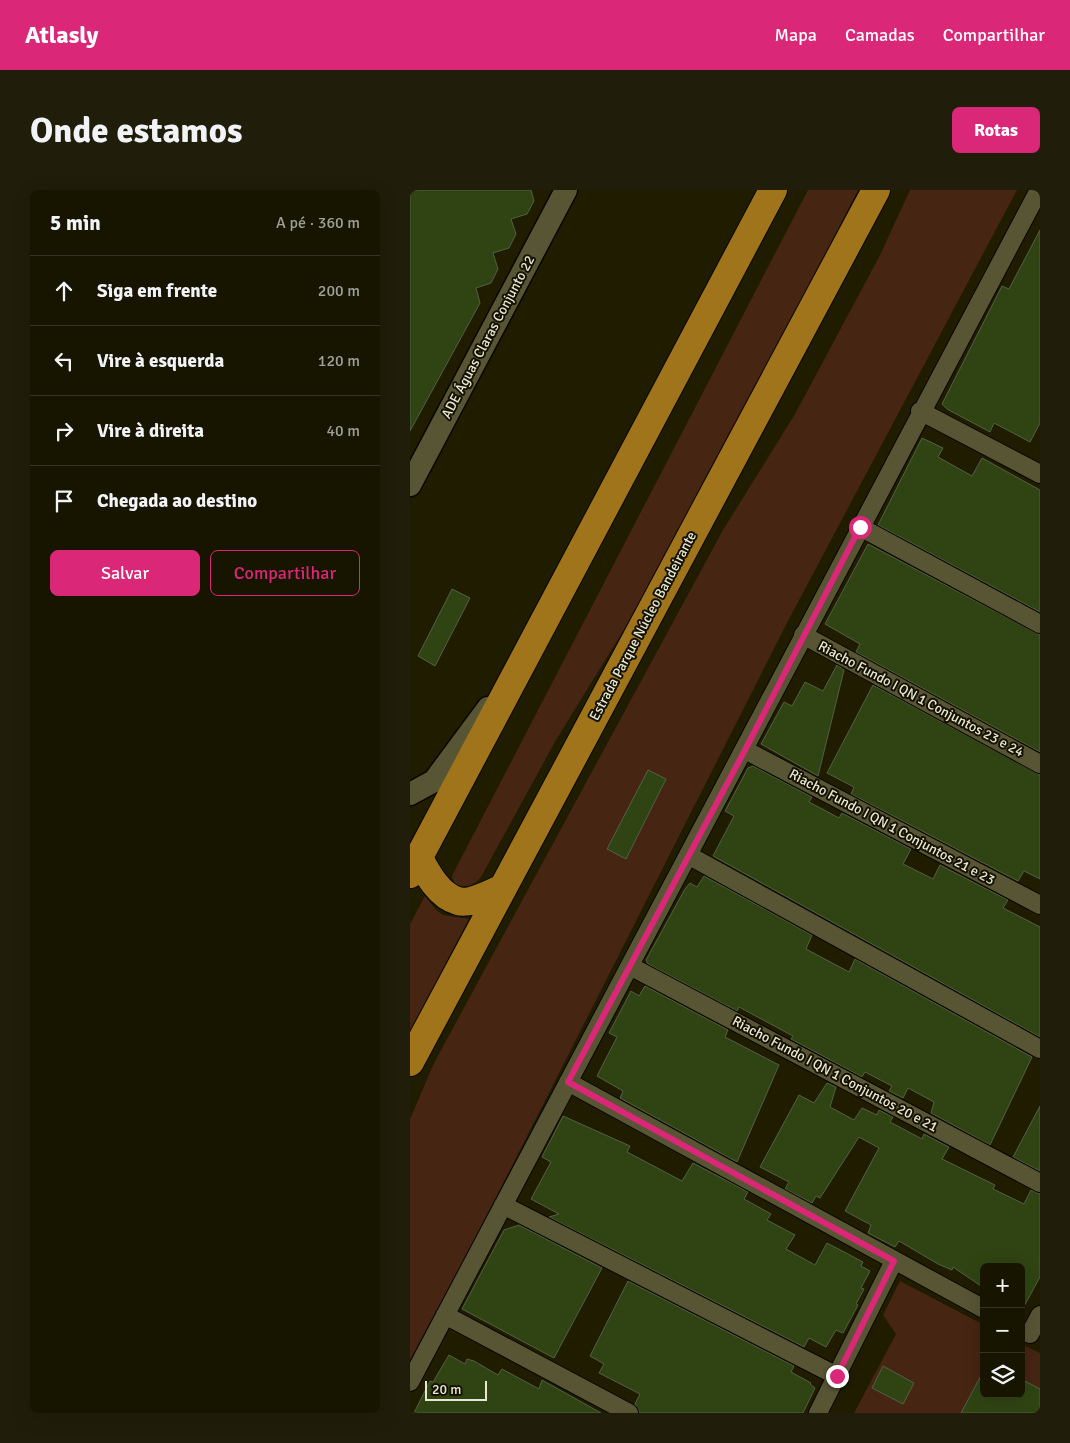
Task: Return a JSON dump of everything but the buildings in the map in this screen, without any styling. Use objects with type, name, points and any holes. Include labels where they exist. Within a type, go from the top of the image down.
[{"type":"highway","points":[[503,888],[475,899],[458,901],[443,892],[429,876],[414,866],[773,190]]},
{"type":"highway","name":"Estrada Parque Núcleo Bandeirante","points":[[410,1062],[876,190]]},
{"type":"street","name":"ADE Águas Claras Conjunto 22","points":[[410,485],[566,190]]},
{"type":"street","points":[[410,1382],[688,854],[745,750],[920,411],[1039,190]]},
{"type":"street","points":[[920,411],[1040,474]]},
{"type":"street","points":[[860,527],[1040,624]]},
{"type":"street","name":"Riacho Fundo I QN 1 Conjuntos 23 e 24","points":[[803,635],[1040,764]]},
{"type":"street","points":[[410,794],[434,781],[526,655]]},
{"type":"street","name":"Riacho Fundo I QN 1 Conjuntos 21 e 23","points":[[745,750],[1040,905]]},
{"type":"street","points":[[688,854],[1040,1049]]},
{"type":"street","name":"Riacho Fundo I QN 1 Conjuntos 20 e 21","points":[[630,966],[1040,1182]]},
{"type":"street","points":[[568,1082],[982,1308]]},
{"type":"street","points":[[503,1206],[837,1376]]},
{"type":"street","points":[[818,1413],[894,1261]]},
{"type":"street","points":[[445,1315],[630,1413]]},
{"type":"street","points":[[1030,1334],[1040,1315]]},
{"type":"shaded area","points":[[808,190],[858,190],[802,300],[644,597],[556,740],[481,877],[470,886],[455,885],[452,876],[456,868]]},
{"type":"shaded area","points":[[910,190],[1017,190],[788,621],[478,1233],[410,1360],[410,1119],[434,1063],[723,530],[795,414],[880,255]]},
{"type":"shaded area","points":[[425,896],[436,910],[443,915],[469,919],[410,1032],[410,924]]},
{"type":"shaded area","points":[[900,1281],[980,1323],[980,1398],[1025,1398],[1025,1346],[1040,1353],[1040,1413],[854,1413],[896,1334],[883,1315]]},
{"type":"route","points":[[837,1376],[894,1261],[568,1082],[745,750],[860,527]]}]
